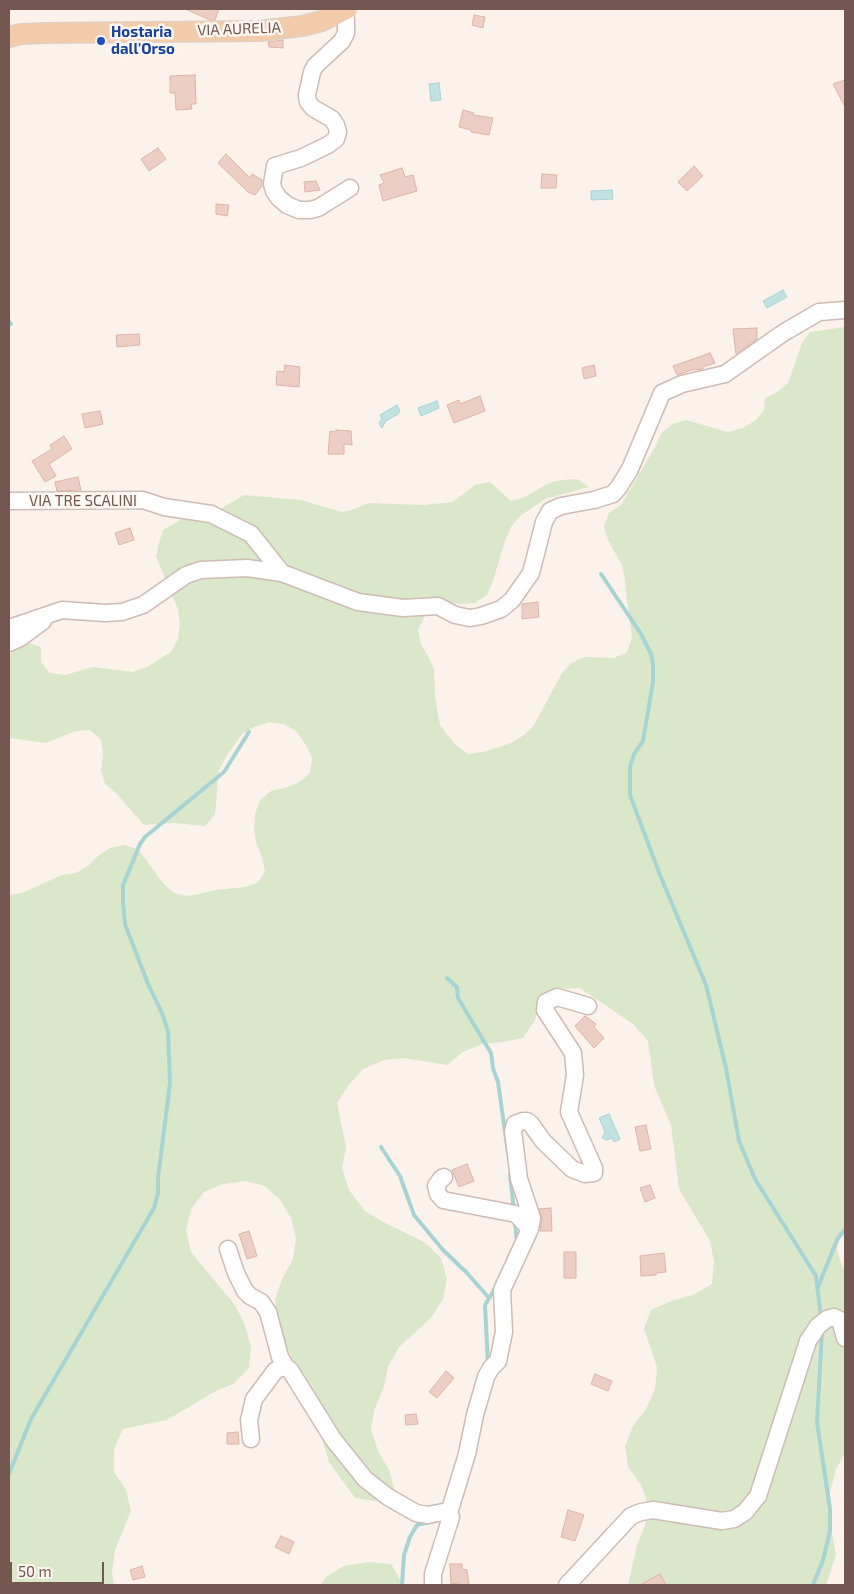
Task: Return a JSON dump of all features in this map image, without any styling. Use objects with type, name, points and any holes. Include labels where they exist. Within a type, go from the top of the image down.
[{"type":"main road","name":"VIA AURELIA","points":[[9,37],[21,34],[46,33],[259,31],[302,26],[322,21],[345,10]]},
{"type":"street","points":[[345,10],[346,33],[342,41],[315,66],[307,95],[308,102],[313,108],[332,119],[336,125],[338,132],[336,139],[301,158],[274,166],[272,184],[279,198],[287,205],[299,210],[318,208],[350,188]]},
{"type":"street","points":[[9,628],[62,610],[105,613],[122,612],[143,605],[186,575],[201,570],[247,568],[282,573],[358,602],[402,608],[438,606],[455,615],[470,618],[501,609],[512,600],[531,573],[544,522],[550,511],[560,506],[594,500],[613,494],[619,487],[630,469],[662,394],[682,384],[724,374],[783,333],[819,312],[845,310]]},
{"type":"street","name":"VIA TRE SCALINI","points":[[9,501],[143,500],[164,508],[211,514],[251,534],[282,573]]},
{"type":"street","points":[[9,643],[20,638],[53,613]]},
{"type":"street","points":[[434,1585],[433,1574],[448,1530],[449,1513],[467,1454],[475,1415],[486,1377],[498,1361],[504,1332],[502,1290],[530,1229],[532,1218],[519,1179],[513,1131],[515,1124],[523,1121],[531,1124],[543,1141],[572,1168],[586,1174],[594,1173],[594,1168],[570,1112],[575,1075],[573,1053],[545,1010],[546,1002],[557,997],[588,1006]]},
{"type":"street","points":[[444,1177],[436,1186],[438,1194],[443,1200],[516,1214],[530,1229]]},
{"type":"street","points":[[228,1249],[245,1291],[262,1302],[268,1312],[280,1357],[333,1439],[365,1479],[388,1497],[416,1514],[428,1515],[444,1511],[449,1513]]},
{"type":"street","points":[[567,1585],[631,1516],[653,1510],[722,1521],[734,1519],[745,1512],[758,1496],[808,1341],[818,1326],[827,1319],[834,1317],[840,1320],[845,1338]]},
{"type":"street","points":[[251,1439],[249,1420],[254,1399],[275,1371],[286,1367]]},
{"type":"green space","points":[[845,327],[845,1225],[839,1238],[837,1249],[845,1272],[845,1453],[836,1469],[828,1500],[836,1555],[826,1585],[628,1585],[637,1545],[645,1525],[648,1504],[641,1485],[628,1467],[625,1446],[633,1426],[646,1409],[655,1389],[657,1367],[644,1329],[651,1310],[671,1301],[693,1295],[712,1284],[714,1262],[710,1241],[679,1189],[671,1125],[654,1085],[648,1041],[633,1024],[580,988],[559,989],[541,999],[535,1020],[523,1038],[482,1044],[463,1052],[447,1065],[404,1058],[384,1060],[363,1069],[348,1086],[337,1103],[346,1147],[342,1168],[349,1190],[364,1210],[383,1222],[424,1242],[441,1258],[447,1279],[443,1299],[431,1318],[399,1347],[388,1367],[384,1387],[375,1408],[371,1429],[378,1451],[389,1470],[395,1491],[375,1501],[355,1498],[329,1462],[323,1442],[320,1421],[309,1401],[285,1344],[278,1322],[275,1300],[282,1279],[293,1259],[296,1238],[291,1218],[280,1200],[265,1186],[246,1181],[223,1184],[204,1192],[191,1209],[186,1230],[191,1252],[235,1305],[245,1325],[251,1347],[249,1368],[233,1384],[214,1392],[167,1420],[123,1429],[114,1449],[114,1472],[126,1490],[131,1511],[115,1550],[112,1572],[114,1585],[9,1585],[9,895],[22,893],[62,875],[76,873],[110,848],[124,845],[138,849],[163,883],[174,893],[189,896],[257,883],[265,872],[262,857],[256,843],[254,829],[255,814],[260,800],[271,791],[298,783],[310,773],[312,758],[297,732],[284,724],[269,722],[254,727],[242,734],[219,770],[215,814],[205,826],[174,823],[144,825],[117,794],[105,784],[101,770],[103,754],[101,740],[90,730],[76,731],[46,743],[9,738],[9,654],[28,643],[41,647],[41,662],[50,673],[65,675],[93,667],[133,672],[147,667],[171,652],[178,639],[180,624],[178,609],[156,557],[163,530],[191,514],[219,510],[244,495],[301,500],[342,512],[368,503],[424,505],[453,502],[475,485],[490,482],[511,501],[525,497],[549,483],[577,479],[589,487],[545,499],[520,516],[511,527],[487,595],[475,603],[431,602],[418,630],[421,644],[434,669],[435,697],[440,725],[448,736],[468,754],[483,752],[511,743],[524,735],[534,725],[562,673],[571,663],[584,657],[614,658],[627,652],[632,638],[625,579],[622,565],[608,540],[604,526],[609,513],[621,505],[661,434],[672,424],[686,420],[728,432],[743,428],[756,420],[764,410],[765,398],[777,392],[788,383],[802,343],[810,332]]},
{"type":"green space","points":[[368,1562],[391,1564],[403,1585],[320,1585],[326,1577],[344,1566]]},
{"type":"water","points":[[439,83],[441,100],[431,101],[429,84]]},
{"type":"water","points":[[612,190],[613,199],[591,200],[591,191]]},
{"type":"water","points":[[783,290],[787,297],[767,308],[763,301]]},
{"type":"water","points":[[437,401],[439,408],[421,416],[418,408]]},
{"type":"water","points":[[397,405],[400,411],[386,421],[382,428],[379,423],[382,419],[380,415]]},
{"type":"water","points":[[609,1114],[620,1139],[614,1142],[612,1138],[607,1140],[602,1138],[605,1132],[599,1118]]},
{"type":"building","points":[[185,9],[219,9],[215,20],[210,20]]},
{"type":"building","points":[[474,15],[485,17],[483,28],[472,25]]},
{"type":"building","points":[[283,40],[283,48],[269,47],[268,42]]},
{"type":"building","points":[[195,75],[196,104],[191,104],[192,109],[176,110],[175,93],[170,93],[170,76]]},
{"type":"building","points":[[845,80],[845,107],[833,84]]},
{"type":"building","points":[[463,110],[474,113],[473,115],[493,118],[489,135],[471,132],[471,130],[459,127]]},
{"type":"building","points":[[158,148],[166,159],[149,171],[141,159]]},
{"type":"building","points":[[226,154],[250,178],[252,174],[262,180],[262,186],[255,195],[248,192],[218,163]]},
{"type":"building","points":[[694,166],[703,176],[687,191],[678,182]]},
{"type":"building","points":[[402,168],[405,177],[413,175],[417,191],[383,201],[379,185],[384,183],[380,175]]},
{"type":"building","points":[[542,174],[557,175],[556,188],[541,188]]},
{"type":"building","points":[[316,181],[320,190],[305,192],[304,182]]},
{"type":"building","points":[[216,204],[229,205],[227,216],[216,214]]},
{"type":"building","points":[[757,328],[757,339],[736,354],[733,329]]},
{"type":"building","points":[[139,334],[140,345],[117,347],[116,335]]},
{"type":"building","points":[[710,353],[715,363],[702,367],[703,369],[677,375],[673,366]]},
{"type":"building","points":[[285,365],[300,367],[299,387],[276,385],[277,371],[284,372]]},
{"type":"building","points":[[594,365],[596,376],[584,379],[582,368]]},
{"type":"building","points":[[480,396],[485,411],[454,423],[447,405],[459,400],[460,404]]},
{"type":"building","points":[[100,411],[103,424],[85,428],[82,414]]},
{"type":"building","points":[[336,430],[351,431],[352,445],[344,444],[344,454],[328,454],[330,431],[336,432]]},
{"type":"building","points":[[64,436],[72,449],[49,464],[56,476],[45,482],[32,461],[52,449],[50,445]]},
{"type":"building","points":[[78,477],[81,490],[57,491],[55,482]]},
{"type":"building","points":[[130,528],[134,540],[119,545],[115,533]]},
{"type":"building","points":[[538,602],[539,617],[522,619],[522,604]]},
{"type":"building","points":[[585,1016],[596,1024],[594,1027],[604,1038],[594,1048],[575,1026]]},
{"type":"building","points":[[646,1125],[651,1149],[640,1151],[635,1127]]},
{"type":"building","points":[[467,1164],[474,1181],[459,1187],[452,1170]]},
{"type":"building","points":[[650,1185],[655,1198],[645,1202],[640,1188]]},
{"type":"building","points":[[551,1208],[552,1231],[540,1231],[542,1219],[539,1209]]},
{"type":"building","points":[[249,1231],[257,1256],[247,1259],[239,1234]]},
{"type":"building","points":[[564,1252],[576,1252],[576,1278],[564,1278]]},
{"type":"building","points":[[664,1253],[666,1272],[641,1276],[640,1256]]},
{"type":"building","points":[[446,1371],[454,1378],[437,1398],[429,1392]]},
{"type":"building","points":[[595,1374],[612,1381],[608,1391],[591,1384]]},
{"type":"building","points":[[416,1414],[418,1424],[406,1425],[405,1415]]},
{"type":"building","points":[[238,1432],[239,1444],[227,1444],[227,1433]]},
{"type":"building","points":[[568,1510],[584,1515],[575,1541],[561,1537]]},
{"type":"building","points":[[281,1536],[294,1542],[289,1554],[275,1547]]},
{"type":"building","points":[[450,1564],[462,1564],[462,1569],[467,1570],[469,1585],[451,1584]]},
{"type":"building","points":[[142,1566],[145,1577],[133,1580],[130,1570]]},
{"type":"building","points":[[660,1574],[666,1585],[640,1585]]},
{"type":"waterway","points":[[601,574],[641,634],[651,654],[653,664],[653,682],[643,741],[634,754],[630,767],[630,795],[660,875],[706,985],[726,1068],[739,1141],[755,1179],[816,1276],[821,1318]]},
{"type":"waterway","points":[[9,1474],[31,1419],[154,1208],[158,1193],[158,1178],[170,1083],[168,1031],[125,924],[123,885],[140,844],[145,837],[224,772],[249,732]]},
{"type":"waterway","points":[[447,978],[457,987],[458,998],[491,1053],[493,1068],[498,1082],[508,1153]]},
{"type":"waterway","points":[[381,1147],[400,1176],[414,1215],[443,1250],[489,1298]]},
{"type":"waterway","points":[[510,1175],[514,1210]]},
{"type":"waterway","points":[[515,1222],[517,1243]]},
{"type":"waterway","points":[[818,1287],[837,1240],[845,1229]]},
{"type":"waterway","points":[[488,1364],[485,1305],[497,1285]]},
{"type":"waterway","points":[[813,1585],[823,1560],[830,1531],[830,1509],[817,1422],[822,1332]]},
{"type":"waterway","points":[[402,1585],[404,1555],[410,1537],[417,1525],[430,1522]]},
{"type":"place","name":"Hostaria dall'Orso","points":[[101,41]]}]
